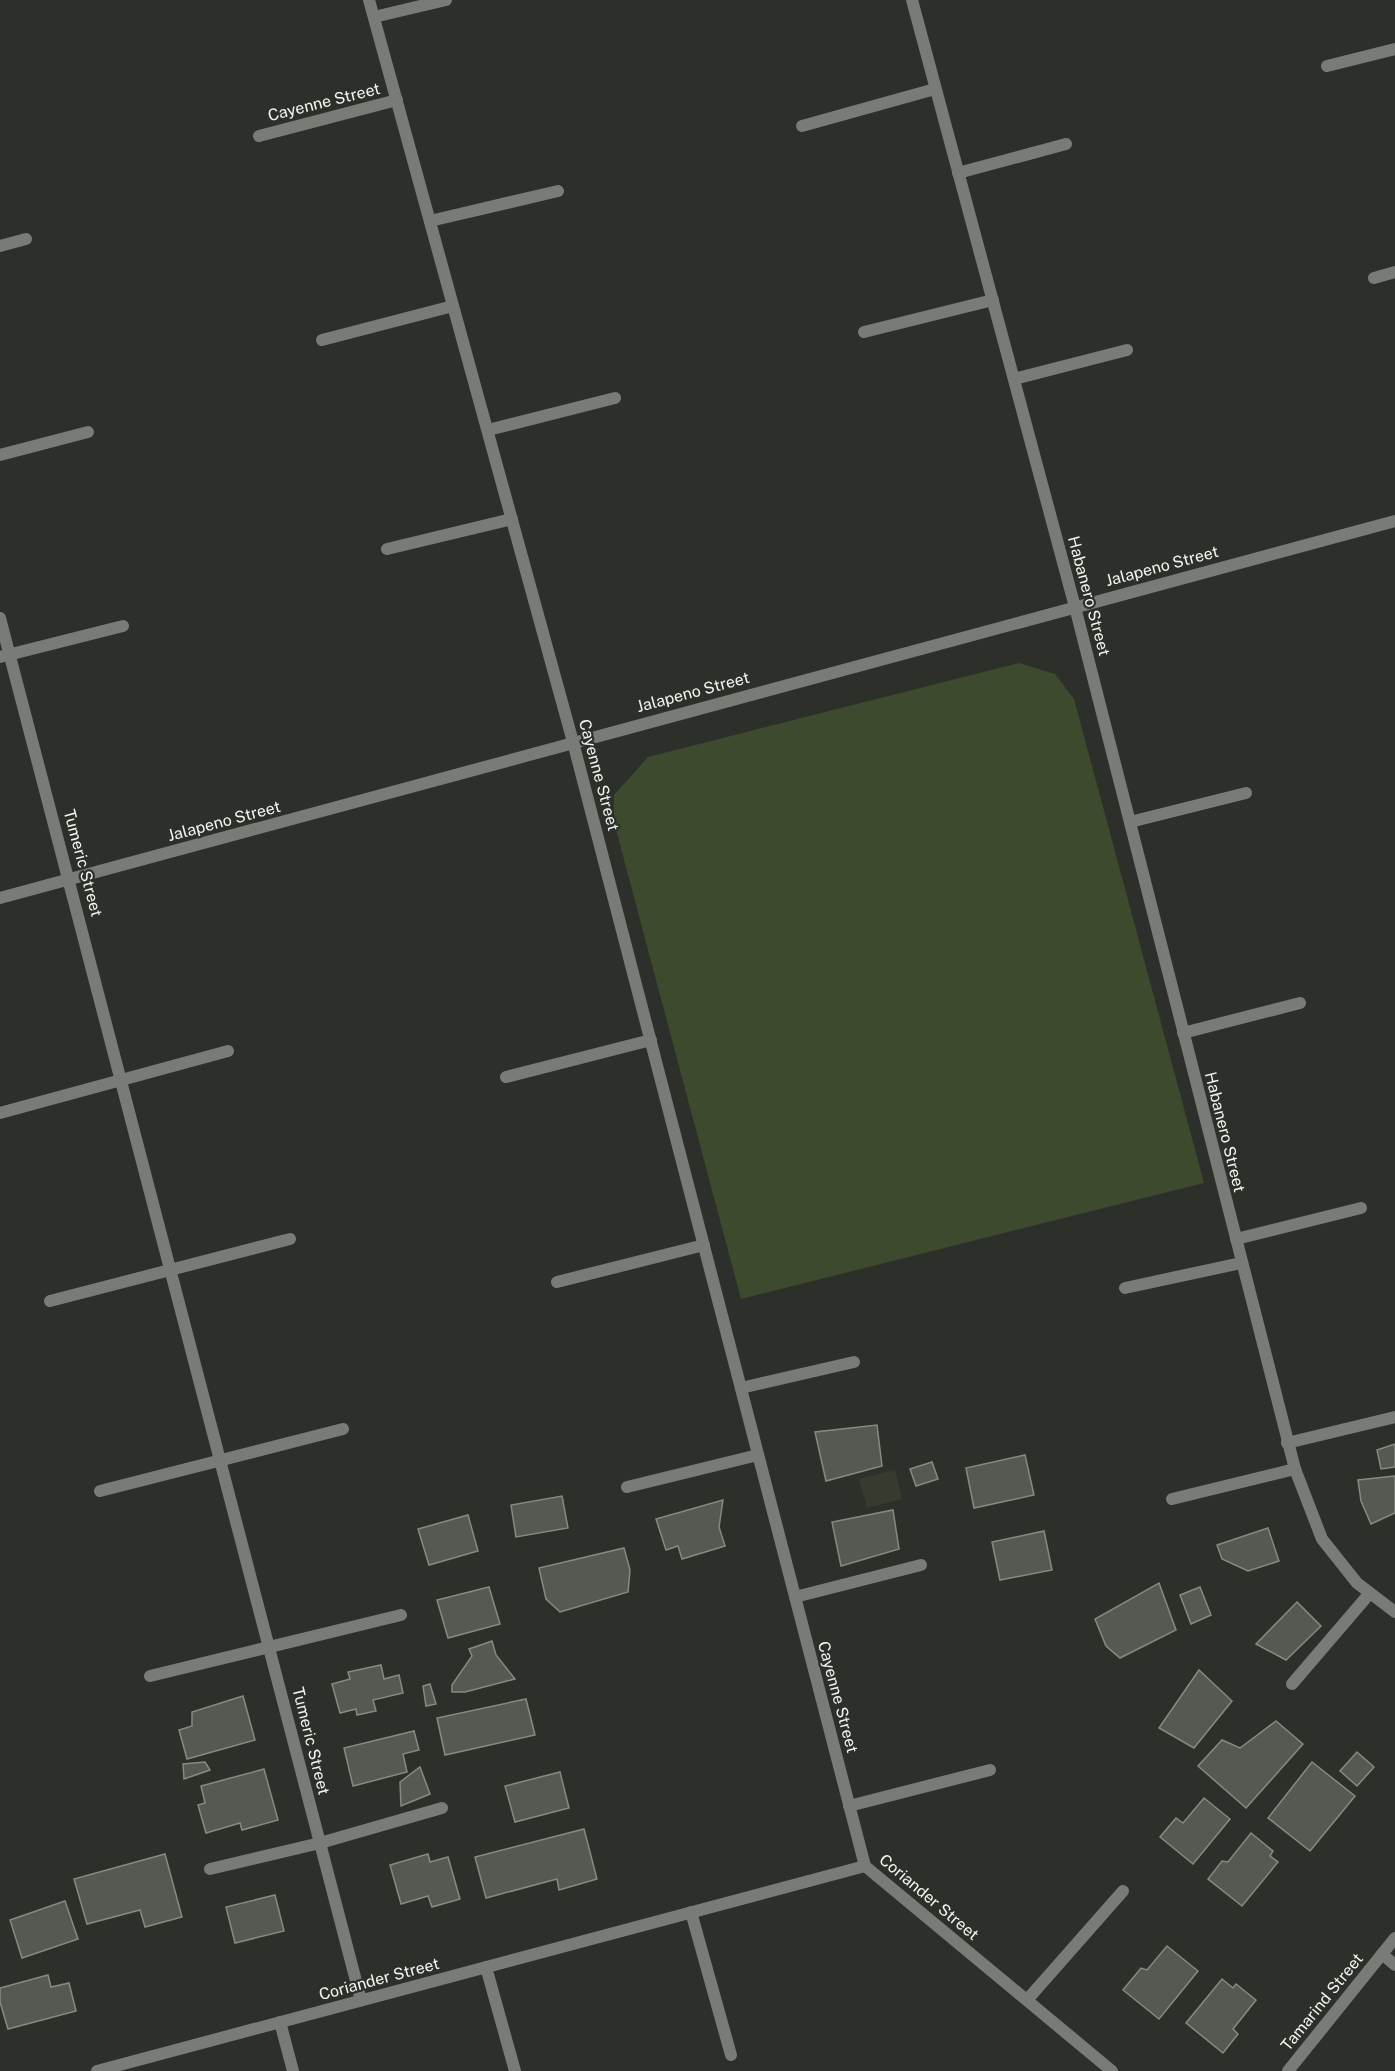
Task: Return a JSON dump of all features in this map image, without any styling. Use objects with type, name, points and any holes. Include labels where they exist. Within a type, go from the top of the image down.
[{"type":"street","name":"Cayenne Street","points":[[369,0],[573,742],[865,1866]]},
{"type":"street","points":[[374,17],[446,0]]},
{"type":"street","name":"Habanero Street","points":[[912,0],[1075,607],[1287,1443],[1322,1539],[1357,1583],[1395,1612]]},
{"type":"street","points":[[1328,66],[1395,49]]},
{"type":"street","points":[[802,126],[935,89]]},
{"type":"street","name":"Cayenne Street","points":[[259,135],[397,100]]},
{"type":"street","points":[[958,173],[1066,144]]},
{"type":"street","points":[[430,221],[558,191]]},
{"type":"street","points":[[0,246],[26,240]]},
{"type":"street","points":[[1374,278],[1395,272]]},
{"type":"street","points":[[864,332],[993,300]]},
{"type":"street","points":[[322,340],[453,306]]},
{"type":"street","points":[[1014,379],[1127,350]]},
{"type":"street","points":[[488,430],[615,398]]},
{"type":"street","points":[[0,455],[88,432]]},
{"type":"street","points":[[387,549],[512,519]]},
{"type":"street","name":"Jalapeno Street","points":[[0,898],[1395,521]]},
{"type":"street","name":"Tumeric Street","points":[[0,618],[5,656],[70,880],[361,2000]]},
{"type":"street","points":[[5,656],[123,626]]},
{"type":"street","points":[[1130,822],[1246,793]]},
{"type":"street","points":[[1183,1033],[1300,1003]]},
{"type":"street","points":[[506,1077],[651,1040]]},
{"type":"street","points":[[0,1113],[228,1051]]},
{"type":"street","points":[[1236,1239],[1360,1209]]},
{"type":"street","points":[[50,1301],[290,1239]]},
{"type":"street","points":[[557,1282],[704,1245]]},
{"type":"street","points":[[1125,1288],[1241,1263]]},
{"type":"street","points":[[741,1388],[854,1362]]},
{"type":"street","points":[[1287,1443],[1395,1417]]},
{"type":"street","points":[[99,1491],[343,1429]]},
{"type":"street","points":[[627,1487],[758,1455]]},
{"type":"street","points":[[1172,1499],[1295,1469]]},
{"type":"street","points":[[795,1597],[921,1565]]},
{"type":"street","points":[[1292,1684],[1370,1593]]},
{"type":"street","points":[[150,1676],[401,1615]]},
{"type":"street","points":[[849,1806],[990,1770]]},
{"type":"street","points":[[210,1869],[320,1843],[442,1808]]},
{"type":"street","name":"Coriander Street","points":[[97,2071],[865,1866],[1112,2071]]},
{"type":"street","points":[[1027,2000],[1123,1892]]},
{"type":"street","points":[[691,1912],[731,2055]]},
{"type":"street","name":"Tamarind Street","points":[[1288,2071],[1395,1938]]},
{"type":"street","name":"Tamarind Street","points":[[1382,1954],[1395,1965]]},
{"type":"street","points":[[486,1967],[515,2071]]},
{"type":"street","points":[[280,2022],[293,2071]]},
{"type":"shaded area","points":[[895,1470],[902,1499],[867,1508],[859,1479]]},
{"type":"green space","points":[[1019,663],[1055,674],[1074,699],[1204,1183],[741,1299],[614,822],[614,795],[648,757]]},
{"type":"building","points":[[877,1425],[882,1466],[826,1481],[815,1432]]},
{"type":"building","points":[[1395,1444],[1395,1467],[1381,1469],[1377,1450]]},
{"type":"building","points":[[1025,1455],[1034,1495],[974,1508],[966,1468]]},
{"type":"building","points":[[932,1462],[938,1479],[916,1486],[910,1469]]},
{"type":"building","points":[[1395,1476],[1395,1513],[1371,1524],[1361,1501],[1358,1480]]},
{"type":"building","points":[[562,1496],[568,1528],[516,1537],[511,1505]]},
{"type":"building","points":[[723,1500],[719,1527],[725,1546],[682,1559],[678,1546],[666,1550],[656,1519]]},
{"type":"building","points":[[893,1510],[899,1549],[841,1566],[832,1522]]},
{"type":"building","points":[[468,1515],[478,1551],[429,1565],[418,1529]]},
{"type":"building","points":[[1268,1528],[1279,1561],[1248,1571],[1222,1559],[1217,1545]]},
{"type":"building","points":[[1044,1531],[1052,1570],[1000,1580],[992,1542]]},
{"type":"building","points":[[624,1548],[630,1570],[628,1592],[560,1612],[546,1599],[539,1568]]},
{"type":"building","points":[[1159,1583],[1176,1630],[1120,1658],[1106,1646],[1095,1619]]},
{"type":"building","points":[[489,1587],[500,1624],[448,1638],[437,1600]]},
{"type":"building","points":[[1200,1587],[1211,1615],[1191,1624],[1180,1595]]},
{"type":"building","points":[[1297,1602],[1321,1626],[1286,1660],[1256,1644]]},
{"type":"building","points":[[492,1641],[496,1655],[515,1679],[465,1692],[452,1692],[452,1685],[472,1656],[469,1649]]},
{"type":"building","points":[[381,1665],[384,1679],[399,1675],[403,1693],[373,1700],[376,1711],[357,1715],[356,1709],[340,1713],[332,1684],[350,1679],[348,1672]]},
{"type":"building","points":[[1199,1670],[1232,1701],[1194,1748],[1159,1728]]},
{"type":"building","points":[[430,1684],[436,1704],[426,1706],[423,1686]]},
{"type":"building","points":[[243,1696],[255,1740],[187,1759],[179,1730],[192,1726],[192,1712]]},
{"type":"building","points":[[526,1699],[535,1735],[445,1755],[437,1718]]},
{"type":"building","points":[[1276,1721],[1303,1744],[1246,1808],[1198,1766],[1222,1740],[1240,1748]]},
{"type":"building","points":[[414,1731],[419,1750],[403,1754],[407,1772],[353,1786],[344,1748]]},
{"type":"building","points":[[1357,1752],[1374,1767],[1357,1786],[1340,1771]]},
{"type":"building","points":[[205,1762],[210,1770],[184,1779],[183,1764]]},
{"type":"building","points":[[1312,1762],[1355,1796],[1310,1851],[1268,1818]]},
{"type":"building","points":[[420,1767],[430,1794],[401,1806],[400,1782]]},
{"type":"building","points":[[264,1769],[278,1820],[242,1830],[240,1823],[206,1833],[198,1805],[205,1803],[201,1786]]},
{"type":"building","points":[[560,1772],[569,1808],[515,1822],[505,1786]]},
{"type":"building","points":[[1204,1798],[1230,1819],[1193,1864],[1160,1837],[1176,1818],[1183,1823]]},
{"type":"building","points":[[584,1829],[597,1879],[559,1890],[557,1879],[486,1898],[475,1857]]},
{"type":"building","points":[[1251,1833],[1273,1851],[1270,1856],[1278,1862],[1242,1906],[1208,1879],[1222,1861],[1228,1862]]},
{"type":"building","points":[[165,1854],[182,1917],[145,1927],[140,1910],[87,1924],[74,1879]]},
{"type":"building","points":[[428,1854],[430,1862],[448,1857],[460,1899],[432,1907],[428,1896],[401,1904],[390,1865]]},
{"type":"building","points":[[275,1895],[284,1931],[235,1943],[226,1907]]},
{"type":"building","points":[[65,1901],[78,1939],[22,1958],[10,1920]]},
{"type":"building","points":[[1167,1946],[1198,1971],[1159,2019],[1123,1990],[1141,1968],[1147,1970]]},
{"type":"building","points":[[48,1975],[51,1987],[69,1983],[76,2011],[8,2029],[0,2002],[0,1988]]},
{"type":"building","points":[[1222,1979],[1233,1988],[1236,1984],[1256,2000],[1233,2029],[1238,2034],[1223,2053],[1186,2023]]}]
